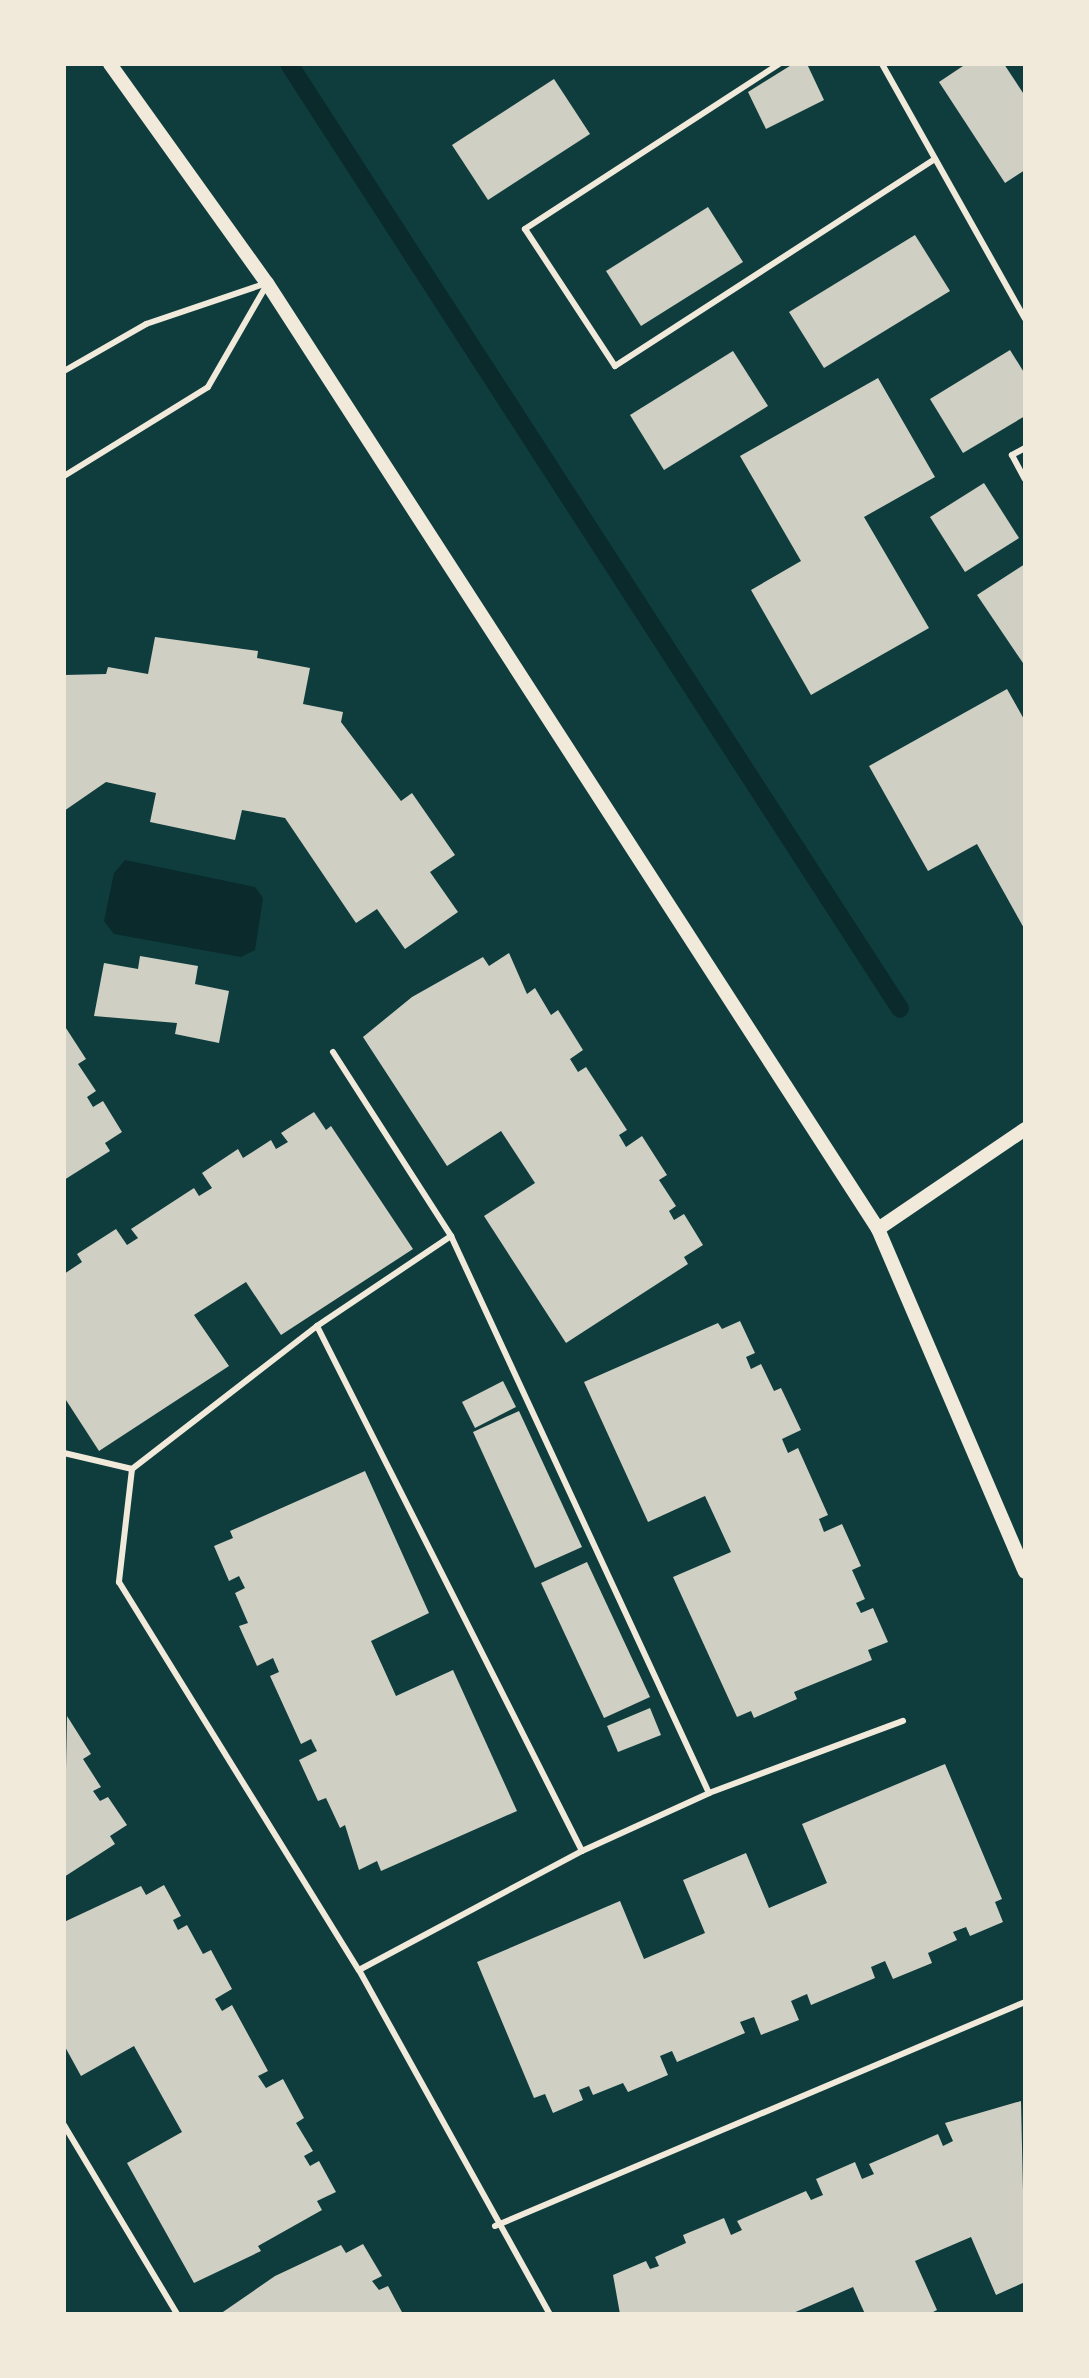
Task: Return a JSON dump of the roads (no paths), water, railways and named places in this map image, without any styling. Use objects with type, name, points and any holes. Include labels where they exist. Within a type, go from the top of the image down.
[{"type":"street","points":[[110,64],[267,283],[878,1229],[1025,1572]]},
{"type":"street","points":[[878,1229],[1025,1129]]},
{"type":"lane","points":[[779,64],[525,229],[615,366],[935,159]]},
{"type":"lane","points":[[882,64],[1025,319]]},
{"type":"lane","points":[[64,371],[146,324],[267,283]]},
{"type":"lane","points":[[64,476],[208,387],[267,283]]},
{"type":"lane","points":[[1025,448],[1012,455],[1025,479]]},
{"type":"lane","points":[[333,1052],[451,1236],[709,1793]]},
{"type":"lane","points":[[451,1236],[317,1326],[132,1469],[119,1582],[359,1970],[495,2226],[550,2314]]},
{"type":"lane","points":[[317,1326],[582,1851]]},
{"type":"lane","points":[[64,1453],[132,1469]]},
{"type":"lane","points":[[359,1970],[582,1851],[709,1793],[903,1721]]},
{"type":"lane","points":[[495,2226],[1025,2002]]},
{"type":"lane","points":[[64,2125],[177,2314]]},
{"type":"water","points":[[125,860],[255,887],[263,898],[255,950],[241,957],[114,934],[104,921],[114,873]]},
{"type":"waterway","points":[[289,64],[900,1009]]}]
